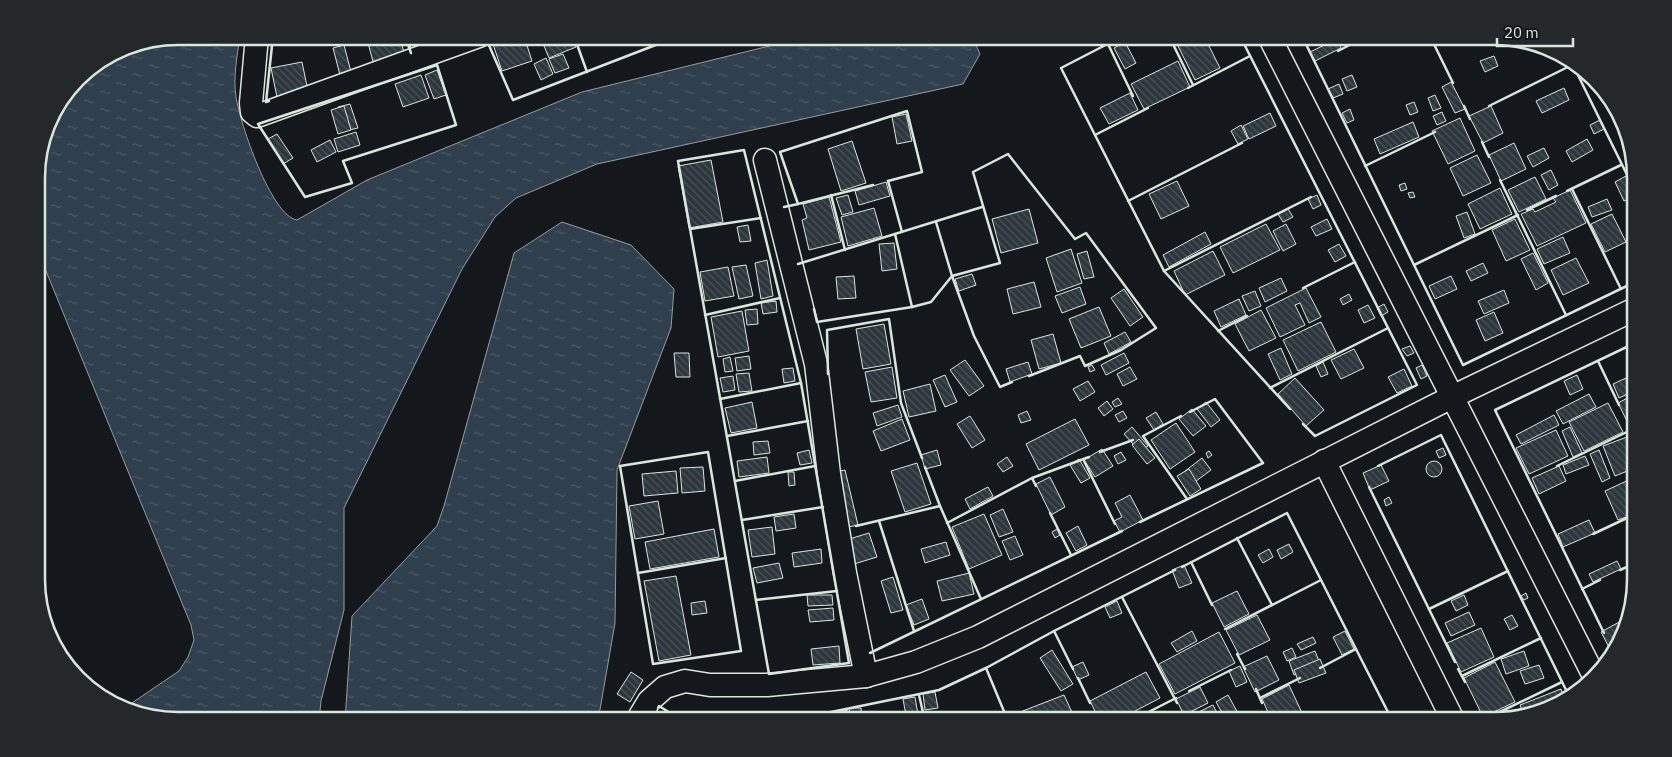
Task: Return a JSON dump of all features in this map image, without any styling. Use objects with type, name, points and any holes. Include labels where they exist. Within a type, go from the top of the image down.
[{"type":"street","points":[[256,45],[251,103],[252,112],[257,116],[454,45]]},
{"type":"street","points":[[1274,45],[1591,670]]},
{"type":"street","points":[[766,160],[816,364],[829,474],[845,573],[866,676]]},
{"type":"street","points":[[642,712],[649,701],[665,687],[685,681],[710,685],[767,685],[866,676],[916,662],[978,637],[1452,397],[1627,313]]},
{"type":"street","points":[[1324,461],[1449,712]]},
{"type":"water","points":[[239,45],[235,90],[250,146],[267,186],[277,203],[287,215],[297,220],[367,180],[582,92],[773,45],[976,45],[980,54],[963,84],[597,164],[516,198],[495,217],[462,269],[344,508],[344,610],[320,712],[178,712],[161,711],[131,703],[179,671],[188,657],[194,640],[191,625],[45,269],[45,170],[50,144],[55,127],[67,104],[90,78],[104,67],[136,52],[161,46]]},
{"type":"water","points":[[562,222],[631,245],[674,289],[671,328],[617,470],[615,623],[600,712],[346,712],[352,616],[437,526],[514,253]]},
{"type":"building","points":[[344,45],[351,72],[340,75],[333,48]]},
{"type":"building","points":[[368,45],[402,45],[405,55],[374,65]]},
{"type":"building","points":[[410,45],[430,45],[412,51]]},
{"type":"building","points":[[493,45],[527,45],[532,61],[502,71]]},
{"type":"building","points":[[544,45],[575,45],[576,47],[549,58]]},
{"type":"building","points":[[1120,45],[1127,45],[1136,63],[1125,69],[1114,48]]},
{"type":"building","points":[[1178,45],[1208,45],[1220,68],[1195,80]]},
{"type":"building","points":[[1325,45],[1340,45],[1341,48],[1315,61],[1310,52]]},
{"type":"building","points":[[563,54],[569,68],[555,73],[549,59]]},
{"type":"building","points":[[1494,56],[1498,66],[1485,72],[1480,61]]},
{"type":"building","points":[[546,58],[553,74],[541,80],[534,64]]},
{"type":"building","points":[[1178,61],[1190,87],[1144,109],[1131,84]]},
{"type":"building","points":[[302,62],[308,91],[277,97],[271,68]]},
{"type":"building","points":[[437,70],[446,95],[434,99],[425,75]]},
{"type":"building","points":[[421,75],[429,98],[403,107],[395,84]]},
{"type":"building","points":[[1352,75],[1357,87],[1347,91],[1342,79]]},
{"type":"building","points":[[1451,82],[1465,109],[1455,113],[1442,87]]},
{"type":"building","points":[[1339,84],[1343,94],[1333,98],[1328,89]]},
{"type":"building","points":[[1564,88],[1569,100],[1542,113],[1536,101]]},
{"type":"building","points":[[1130,93],[1138,110],[1109,124],[1100,108]]},
{"type":"building","points":[[1435,95],[1441,108],[1433,111],[1428,98]]},
{"type":"building","points":[[1414,102],[1418,112],[1410,115],[1406,105]]},
{"type":"building","points":[[350,104],[358,128],[345,131],[338,107]]},
{"type":"building","points":[[344,106],[351,130],[338,134],[331,110]]},
{"type":"building","points":[[1491,106],[1503,133],[1483,143],[1469,116]]},
{"type":"building","points":[[1350,109],[1354,120],[1347,123],[1342,113]]},
{"type":"building","points":[[1442,112],[1446,121],[1437,125],[1433,116]]},
{"type":"building","points":[[1270,113],[1276,126],[1249,139],[1243,126]]},
{"type":"building","points":[[906,114],[912,141],[897,144],[892,117]]},
{"type":"building","points":[[1460,118],[1475,151],[1448,164],[1432,131]]},
{"type":"building","points":[[1600,120],[1604,129],[1594,134],[1590,125]]},
{"type":"building","points":[[1413,122],[1419,137],[1380,154],[1374,139]]},
{"type":"building","points":[[1241,125],[1248,139],[1238,144],[1231,131]]},
{"type":"building","points":[[356,132],[360,145],[338,152],[334,139]]},
{"type":"building","points":[[277,134],[293,158],[283,164],[268,139]]},
{"type":"building","points":[[1587,139],[1593,150],[1572,162],[1566,151]]},
{"type":"building","points":[[330,140],[336,152],[317,162],[311,150]]},
{"type":"building","points":[[852,141],[866,183],[841,191],[828,149]]},
{"type":"building","points":[[1514,143],[1526,169],[1501,181],[1489,155]]},
{"type":"building","points":[[1544,148],[1549,158],[1533,167],[1527,156]]},
{"type":"building","points":[[1477,155],[1491,183],[1463,196],[1450,168]]},
{"type":"building","points":[[711,160],[723,222],[689,228],[678,166]]},
{"type":"building","points":[[1551,170],[1558,185],[1549,190],[1541,175]]},
{"type":"building","points":[[1626,176],[1627,200],[1624,201],[1615,182]]},
{"type":"building","points":[[1535,177],[1546,199],[1519,212],[1508,190]]},
{"type":"building","points":[[1177,181],[1189,206],[1161,219],[1149,194]]},
{"type":"building","points":[[886,182],[890,196],[859,205],[855,191]]},
{"type":"building","points":[[1405,183],[1407,189],[1401,191],[1399,185]]},
{"type":"building","points":[[1500,188],[1512,214],[1480,229],[1468,204]]},
{"type":"building","points":[[1570,190],[1586,223],[1537,246],[1521,214],[1533,209],[1535,212],[1556,202],[1553,198]]},
{"type":"building","points":[[1413,192],[1415,197],[1410,198],[1408,193]]},
{"type":"building","points":[[848,195],[853,212],[842,215],[836,198]]},
{"type":"building","points":[[1317,195],[1321,205],[1313,209],[1308,199]]},
{"type":"building","points":[[829,197],[841,242],[809,250],[802,220],[807,218],[803,204]]},
{"type":"building","points":[[1607,199],[1612,210],[1592,217],[1588,207]]},
{"type":"building","points":[[874,208],[882,236],[848,246],[841,217]]},
{"type":"building","points":[[1029,209],[1038,243],[1001,253],[992,219]]},
{"type":"building","points":[[1288,209],[1293,217],[1283,222],[1278,214]]},
{"type":"building","points":[[1467,212],[1475,234],[1464,238],[1456,216]]},
{"type":"building","points":[[1612,214],[1626,242],[1605,252],[1591,224]]},
{"type":"building","points":[[1327,219],[1332,229],[1316,236],[1311,227]]},
{"type":"building","points":[[1515,219],[1530,250],[1506,261],[1492,230]]},
{"type":"building","points":[[1266,224],[1280,250],[1233,273],[1220,247]]},
{"type":"building","points":[[1286,224],[1296,244],[1283,251],[1273,231]]},
{"type":"building","points":[[748,225],[751,241],[740,242],[737,227]]},
{"type":"building","points":[[1205,232],[1211,244],[1169,267],[1163,255]]},
{"type":"building","points":[[1563,237],[1570,253],[1544,264],[1537,249]]},
{"type":"building","points":[[894,243],[897,269],[882,271],[879,244]]},
{"type":"building","points":[[1339,244],[1346,256],[1335,262],[1328,250]]},
{"type":"building","points":[[1071,249],[1082,283],[1057,292],[1046,258]]},
{"type":"building","points":[[1087,251],[1094,277],[1084,279],[1077,254]]},
{"type":"building","points":[[1213,251],[1225,275],[1185,295],[1174,271]]},
{"type":"building","points":[[1533,253],[1548,283],[1536,290],[1521,259]]},
{"type":"building","points":[[1576,258],[1589,283],[1563,295],[1551,270]]},
{"type":"building","points":[[767,260],[773,296],[761,299],[755,263]]},
{"type":"building","points":[[1483,263],[1488,273],[1471,281],[1466,271]]},
{"type":"building","points":[[746,265],[753,296],[739,299],[732,267]]},
{"type":"building","points":[[728,267],[734,296],[705,301],[700,272]]},
{"type":"building","points":[[972,274],[976,285],[959,291],[955,279]]},
{"type":"building","points":[[854,276],[856,298],[838,299],[836,277]]},
{"type":"building","points":[[1451,276],[1457,289],[1435,299],[1429,286]]},
{"type":"building","points":[[1281,278],[1287,291],[1265,302],[1259,288]]},
{"type":"building","points":[[1034,282],[1041,307],[1013,314],[1007,289]]},
{"type":"building","points":[[1080,287],[1086,304],[1062,313],[1055,296]]},
{"type":"building","points":[[1306,288],[1321,317],[1309,323],[1300,303],[1295,305],[1305,325],[1280,337],[1266,308]]},
{"type":"building","points":[[1124,289],[1143,317],[1130,326],[1111,298]]},
{"type":"building","points":[[1504,290],[1509,303],[1484,314],[1478,301]]},
{"type":"building","points":[[1255,291],[1261,306],[1249,311],[1242,296]]},
{"type":"building","points":[[1349,294],[1352,300],[1343,305],[1340,299]]},
{"type":"building","points":[[1239,299],[1246,315],[1221,327],[1214,311]]},
{"type":"building","points":[[776,301],[777,312],[763,314],[761,303]]},
{"type":"building","points":[[1384,304],[1388,312],[1381,316],[1377,308]]},
{"type":"building","points":[[1368,305],[1375,318],[1364,323],[1358,310]]},
{"type":"building","points":[[1099,307],[1111,336],[1081,348],[1069,319]]},
{"type":"building","points":[[757,309],[758,324],[747,325],[745,310]]},
{"type":"building","points":[[1261,310],[1276,338],[1249,351],[1235,324]]},
{"type":"building","points":[[742,311],[749,351],[718,357],[711,317]]},
{"type":"building","points":[[1494,312],[1503,333],[1485,341],[1476,320]]},
{"type":"building","points":[[1321,322],[1336,352],[1298,371],[1283,340]]},
{"type":"building","points":[[884,324],[891,364],[863,369],[856,329]]},
{"type":"building","points":[[1125,332],[1131,342],[1109,354],[1104,343]]},
{"type":"building","points":[[1053,334],[1061,363],[1039,369],[1031,340]]},
{"type":"building","points":[[1410,346],[1414,353],[1407,356],[1402,349]]},
{"type":"building","points":[[1281,348],[1292,374],[1280,380],[1268,354]]},
{"type":"building","points":[[1354,349],[1364,368],[1341,379],[1331,360]]},
{"type":"building","points":[[674,353],[689,353],[690,377],[676,377]]},
{"type":"building","points":[[1124,353],[1129,363],[1106,375],[1101,365]]},
{"type":"building","points":[[749,356],[751,369],[737,371],[735,358]]},
{"type":"building","points":[[730,357],[733,371],[725,372],[723,359]]},
{"type":"building","points":[[965,360],[984,386],[969,396],[950,370]]},
{"type":"building","points":[[1028,362],[1032,374],[1010,382],[1006,369]]},
{"type":"building","points":[[1323,362],[1328,374],[1321,377],[1316,366]]},
{"type":"building","points":[[1092,365],[1095,370],[1090,372],[1088,367]]},
{"type":"building","points":[[1422,365],[1427,376],[1421,379],[1416,368]]},
{"type":"building","points":[[892,367],[897,398],[871,402],[865,372]]},
{"type":"building","points":[[1130,367],[1137,379],[1123,386],[1117,374]]},
{"type":"building","points":[[793,368],[795,381],[784,383],[782,369]]},
{"type":"building","points":[[1404,369],[1412,386],[1397,393],[1388,377]]},
{"type":"building","points":[[749,373],[752,391],[739,392],[736,374]]},
{"type":"building","points":[[945,375],[957,402],[945,407],[933,380]]},
{"type":"building","points":[[1577,375],[1583,389],[1570,395],[1564,381]]},
{"type":"building","points":[[733,376],[735,390],[723,392],[720,378]]},
{"type":"building","points":[[1295,378],[1324,410],[1306,426],[1278,394]]},
{"type":"building","points":[[1626,378],[1627,394],[1619,398],[1613,384]]},
{"type":"building","points":[[1088,381],[1095,392],[1080,401],[1073,389]]},
{"type":"building","points":[[930,384],[936,411],[909,417],[903,391]]},
{"type":"building","points":[[1589,394],[1596,407],[1563,424],[1556,411]]},
{"type":"building","points":[[1118,398],[1122,404],[1115,407],[1112,402]]},
{"type":"building","points":[[1627,398],[1627,421],[1618,403]]},
{"type":"building","points":[[1107,401],[1113,409],[1104,416],[1098,408]]},
{"type":"building","points":[[752,402],[757,428],[731,433],[725,408]]},
{"type":"building","points":[[1206,402],[1220,420],[1211,427],[1197,409]]},
{"type":"building","points":[[1608,403],[1623,432],[1584,451],[1569,422]]},
{"type":"building","points":[[898,405],[902,417],[877,426],[873,413]]},
{"type":"building","points":[[1192,409],[1206,426],[1193,436],[1179,419]]},
{"type":"building","points":[[1027,411],[1031,420],[1021,423],[1018,415]]},
{"type":"building","points":[[1123,411],[1127,418],[1119,422],[1115,415]]},
{"type":"building","points":[[1156,412],[1163,424],[1154,430],[1146,418]]},
{"type":"building","points":[[1554,415],[1559,425],[1521,444],[1516,435]]},
{"type":"building","points":[[970,416],[985,440],[972,448],[957,424]]},
{"type":"building","points":[[902,419],[910,440],[881,451],[873,431]]},
{"type":"building","points":[[1075,419],[1089,445],[1039,470],[1026,444]]},
{"type":"building","points":[[1176,423],[1195,452],[1170,469],[1151,440]]},
{"type":"building","points":[[1132,427],[1148,446],[1140,452],[1124,434]]},
{"type":"building","points":[[1570,427],[1582,453],[1573,457],[1562,431]]},
{"type":"building","points":[[1556,430],[1568,456],[1529,474],[1516,448]]},
{"type":"building","points":[[1627,437],[1627,471],[1615,476],[1603,446]]},
{"type":"building","points":[[1139,439],[1155,458],[1147,464],[1132,445]]},
{"type":"building","points":[[768,441],[770,453],[754,455],[753,442]]},
{"type":"building","points":[[1443,448],[1446,455],[1439,458],[1436,451]]},
{"type":"building","points":[[1102,449],[1113,466],[1095,477],[1084,460]]},
{"type":"building","points":[[809,450],[812,463],[800,465],[797,453]]},
{"type":"building","points":[[937,450],[941,465],[925,469],[921,455]]},
{"type":"building","points":[[1599,450],[1610,478],[1602,482],[1590,454]]},
{"type":"building","points":[[1209,451],[1212,455],[1208,458],[1206,453]]},
{"type":"building","points":[[1121,452],[1126,460],[1118,464],[1114,456]]},
{"type":"building","points":[[1585,456],[1589,465],[1566,474],[1563,465]]},
{"type":"building","points":[[767,457],[769,473],[739,477],[737,461]]},
{"type":"building","points":[[1007,457],[1013,466],[1003,472],[997,464]]},
{"type":"building","points":[[1202,458],[1211,470],[1188,487],[1180,475]]},
{"type":"building","points":[[1079,459],[1090,478],[1081,483],[1070,465]]},
{"type":"building","points":[[1431,461],[1437,461],[1442,466],[1440,475],[1431,477],[1426,472],[1426,466]]},
{"type":"building","points":[[917,463],[931,504],[905,512],[891,471]]},
{"type":"building","points":[[1381,465],[1389,481],[1370,490],[1363,473]]},
{"type":"building","points":[[1559,466],[1566,481],[1539,494],[1532,478]]},
{"type":"building","points":[[703,467],[705,491],[682,493],[680,468]]},
{"type":"building","points":[[1189,469],[1201,489],[1190,496],[1177,476]]},
{"type":"building","points":[[845,470],[858,525],[843,528],[831,473]]},
{"type":"building","points":[[676,471],[678,493],[644,496],[642,474]]},
{"type":"building","points":[[788,472],[794,472],[795,485],[789,486]]},
{"type":"building","points":[[1050,477],[1065,507],[1051,515],[1036,484]]},
{"type":"building","points":[[1627,481],[1627,516],[1618,520],[1605,491]]},
{"type":"building","points":[[988,487],[993,496],[970,509],[965,499]]},
{"type":"building","points":[[1130,495],[1143,520],[1120,532],[1114,521],[1122,517],[1115,503]]},
{"type":"building","points":[[1389,497],[1392,503],[1386,506],[1384,500]]},
{"type":"building","points":[[658,501],[664,534],[635,539],[629,506]]},
{"type":"building","points":[[1003,509],[1013,532],[999,537],[990,515]]},
{"type":"building","points":[[794,514],[796,528],[776,531],[774,517]]},
{"type":"building","points":[[984,514],[1002,555],[969,569],[952,527]]},
{"type":"building","points":[[1589,520],[1595,533],[1563,547],[1558,534]]},
{"type":"building","points":[[1078,526],[1087,545],[1076,551],[1066,533]]},
{"type":"building","points":[[772,527],[775,554],[752,557],[748,530]]},
{"type":"building","points":[[714,529],[719,557],[650,569],[645,542]]},
{"type":"building","points":[[1057,529],[1060,535],[1055,538],[1052,532]]},
{"type":"building","points":[[869,533],[877,557],[854,564],[846,540]]},
{"type":"building","points":[[1015,536],[1023,555],[1010,560],[1002,541]]},
{"type":"building","points":[[946,542],[950,555],[925,563],[921,549]]},
{"type":"building","points":[[1289,544],[1293,552],[1281,559],[1277,550]]},
{"type":"building","points":[[821,549],[822,563],[794,567],[792,553]]},
{"type":"building","points":[[1269,549],[1273,557],[1263,563],[1258,555]]},
{"type":"building","points":[[1617,561],[1621,569],[1593,582],[1589,574]]},
{"type":"building","points":[[779,563],[783,578],[757,583],[753,568]]},
{"type":"building","points":[[1184,565],[1192,583],[1179,588],[1172,570]]},
{"type":"building","points":[[969,573],[974,594],[942,601],[937,581]]},
{"type":"building","points":[[676,576],[691,655],[659,661],[644,581]]},
{"type":"building","points":[[893,577],[903,610],[891,613],[881,581]]},
{"type":"building","points":[[1237,591],[1249,614],[1224,627],[1212,603]]},
{"type":"building","points":[[1526,593],[1528,598],[1524,600],[1521,596]]},
{"type":"building","points":[[807,595],[832,595],[833,605],[808,606]]},
{"type":"building","points":[[1464,595],[1468,605],[1456,611],[1451,601]]},
{"type":"building","points":[[922,599],[929,619],[914,625],[906,605]]},
{"type":"building","points":[[705,601],[707,613],[692,615],[691,603]]},
{"type":"building","points":[[1117,601],[1122,613],[1110,618],[1105,607]]},
{"type":"building","points":[[833,608],[834,620],[810,622],[808,610]]},
{"type":"building","points":[[1469,612],[1475,625],[1451,636],[1445,623]]},
{"type":"building","points":[[1257,615],[1270,640],[1239,655],[1226,630]]},
{"type":"building","points":[[1512,615],[1518,626],[1510,630],[1504,619]]},
{"type":"building","points":[[1619,622],[1608,646],[1601,632]]},
{"type":"building","points":[[1481,628],[1494,657],[1461,672],[1447,643]]},
{"type":"building","points":[[1192,631],[1197,641],[1177,652],[1171,643]]},
{"type":"building","points":[[1345,631],[1354,649],[1342,655],[1333,637]]},
{"type":"building","points":[[1219,632],[1235,663],[1175,694],[1159,664]]},
{"type":"building","points":[[1313,637],[1316,643],[1301,650],[1297,644]]},
{"type":"building","points":[[839,646],[840,663],[813,665],[811,649]]},
{"type":"building","points":[[1292,648],[1296,657],[1287,661],[1283,652]]},
{"type":"building","points":[[1052,650],[1073,684],[1061,691],[1040,658]]},
{"type":"building","points":[[1315,651],[1320,664],[1294,675],[1289,661]]},
{"type":"building","points":[[1524,651],[1529,666],[1506,674],[1501,659]]},
{"type":"building","points":[[1267,656],[1279,680],[1255,692],[1243,667]]},
{"type":"building","points":[[1320,659],[1326,673],[1299,683],[1294,670]]},
{"type":"building","points":[[1083,662],[1089,675],[1078,680],[1072,667]]},
{"type":"building","points":[[1495,662],[1515,702],[1494,712],[1481,712],[1464,678]]},
{"type":"building","points":[[1539,665],[1544,678],[1525,684],[1520,671]]},
{"type":"building","points":[[1240,666],[1247,682],[1236,687],[1229,671]]},
{"type":"building","points":[[631,672],[643,680],[630,702],[617,694]]},
{"type":"building","points":[[1146,672],[1160,698],[1133,712],[1096,712],[1090,701]]},
{"type":"building","points":[[1289,685],[1302,712],[1268,712],[1262,699]]},
{"type":"building","points":[[1200,687],[1208,703],[1190,712],[1182,712],[1176,699]]},
{"type":"building","points":[[1561,689],[1562,692],[1545,702],[1521,709],[1520,705]]},
{"type":"building","points":[[935,692],[938,708],[925,710],[923,694]]},
{"type":"building","points":[[1064,695],[1072,712],[1020,712]]},
{"type":"building","points":[[1228,695],[1237,712],[1222,712],[1216,702]]},
{"type":"building","points":[[915,697],[918,712],[905,712],[903,699]]},
{"type":"building","points":[[1213,705],[1216,712],[1198,712]]},
{"type":"building","points":[[849,708],[861,708],[861,712],[849,712]]},
{"type":"wall","points":[[269,101],[266,102],[272,45]]},
{"type":"wall","points":[[408,45],[411,53]]},
{"type":"wall","points":[[489,45],[513,100],[656,45]]},
{"type":"wall","points":[[577,45],[587,72]]},
{"type":"wall","points":[[1106,45],[1061,68],[1164,271],[1290,409]]},
{"type":"wall","points":[[1108,45],[1133,96]]},
{"type":"wall","points":[[1173,45],[1193,85]]},
{"type":"wall","points":[[1245,45],[1417,385],[1315,436],[1303,424]]},
{"type":"wall","points":[[1306,45],[1463,365],[1627,286]]},
{"type":"wall","points":[[1338,51],[1350,45]]},
{"type":"wall","points":[[1434,45],[1453,83]]},
{"type":"wall","points":[[1188,88],[1250,56]]},
{"type":"wall","points":[[437,65],[456,125],[343,161],[352,183],[305,197],[258,124],[437,65]]},
{"type":"wall","points":[[1489,106],[1567,68]]},
{"type":"wall","points":[[1578,76],[1627,174]]},
{"type":"wall","points":[[1464,106],[1470,119]]},
{"type":"wall","points":[[1095,135],[1148,108]]},
{"type":"wall","points":[[784,207],[798,204],[780,152],[907,111],[922,172],[888,181]]},
{"type":"wall","points":[[1365,166],[1435,132]]},
{"type":"wall","points":[[1482,142],[1489,157]]},
{"type":"wall","points":[[1128,201],[1242,143]]},
{"type":"wall","points":[[744,150],[801,383],[849,663],[769,674],[678,161],[744,150]]},
{"type":"wall","points":[[814,309],[817,322],[912,307],[931,302],[952,276],[1000,263],[973,172],[1008,154],[1075,239],[1086,233],[1156,328],[1121,350],[1085,366],[1080,356],[1029,376]]},
{"type":"wall","points":[[1567,191],[1621,165]]},
{"type":"wall","points":[[1500,180],[1566,315]]},
{"type":"wall","points":[[888,181],[902,232]]},
{"type":"wall","points":[[798,204],[873,185]]},
{"type":"wall","points":[[1572,189],[1621,289]]},
{"type":"wall","points":[[831,195],[845,250]]},
{"type":"wall","points":[[1527,210],[1556,196]]},
{"type":"wall","points":[[1164,271],[1311,197]]},
{"type":"wall","points":[[798,264],[982,207]]},
{"type":"wall","points":[[1414,265],[1518,215]]},
{"type":"wall","points":[[690,229],[761,218]]},
{"type":"wall","points":[[936,222],[952,276],[974,336],[1000,387],[1012,382]]},
{"type":"wall","points":[[895,234],[912,307]]},
{"type":"wall","points":[[1303,288],[1355,262]]},
{"type":"wall","points":[[705,315],[780,298]]},
{"type":"wall","points":[[1218,331],[1247,316]]},
{"type":"wall","points":[[828,374],[827,330],[889,319],[901,403],[922,458]]},
{"type":"wall","points":[[1270,388],[1388,328]]},
{"type":"wall","points":[[1604,633],[1495,410],[1627,347]]},
{"type":"wall","points":[[1598,361],[1619,405]]},
{"type":"wall","points":[[720,399],[801,383]]},
{"type":"wall","points":[[1140,522],[1263,463],[1215,399],[1190,412]]},
{"type":"wall","points":[[1181,416],[1143,436],[1187,499]]},
{"type":"wall","points":[[727,436],[808,421]]},
{"type":"wall","points":[[1557,466],[1627,432]]},
{"type":"wall","points":[[1378,466],[1441,435],[1566,690]]},
{"type":"wall","points":[[1100,452],[1133,440]]},
{"type":"wall","points":[[708,452],[741,651],[653,664],[620,466],[708,452]]},
{"type":"wall","points":[[1036,486],[1032,478],[1089,457]]},
{"type":"wall","points":[[1084,461],[1115,524]]},
{"type":"wall","points":[[735,481],[815,466]]},
{"type":"wall","points":[[856,526],[940,506],[925,467]]},
{"type":"wall","points":[[947,523],[1032,478]]},
{"type":"wall","points":[[1369,487],[1455,662]]},
{"type":"wall","points":[[940,506],[981,599]]},
{"type":"wall","points":[[742,520],[823,507]]},
{"type":"wall","points":[[1050,513],[1071,555]]},
{"type":"wall","points":[[1182,567],[1287,513],[1388,712]]},
{"type":"wall","points":[[1593,534],[1627,518]]},
{"type":"wall","points":[[879,521],[914,631]]},
{"type":"wall","points":[[870,653],[1122,531]]},
{"type":"wall","points":[[1237,538],[1272,605]]},
{"type":"wall","points":[[638,573],[726,558]]},
{"type":"wall","points":[[1191,562],[1212,605]]},
{"type":"wall","points":[[1620,570],[1627,567]]},
{"type":"wall","points":[[831,712],[939,690],[986,668],[1054,631],[1175,570]]},
{"type":"wall","points":[[1429,609],[1508,571]]},
{"type":"wall","points":[[1225,629],[1321,580]]},
{"type":"wall","points":[[1582,589],[1600,580]]},
{"type":"wall","points":[[756,600],[837,591]]},
{"type":"wall","points":[[1122,597],[1177,703]]},
{"type":"wall","points":[[1054,631],[1073,669]]},
{"type":"wall","points":[[1462,676],[1541,638]]},
{"type":"wall","points":[[1320,668],[1356,649]]},
{"type":"wall","points":[[1237,654],[1245,669]]},
{"type":"wall","points":[[986,668],[1004,712]]},
{"type":"wall","points":[[1458,669],[1465,682]]},
{"type":"wall","points":[[1189,691],[1231,670]]},
{"type":"wall","points":[[1078,678],[1090,703]]},
{"type":"wall","points":[[1260,698],[1300,678]]},
{"type":"wall","points":[[1500,712],[1562,682]]},
{"type":"wall","points":[[1256,689],[1262,703]]},
{"type":"wall","points":[[919,695],[923,712]]},
{"type":"wall","points":[[1149,712],[1176,698]]},
{"type":"wall","points":[[658,708],[659,706],[669,712]]}]
